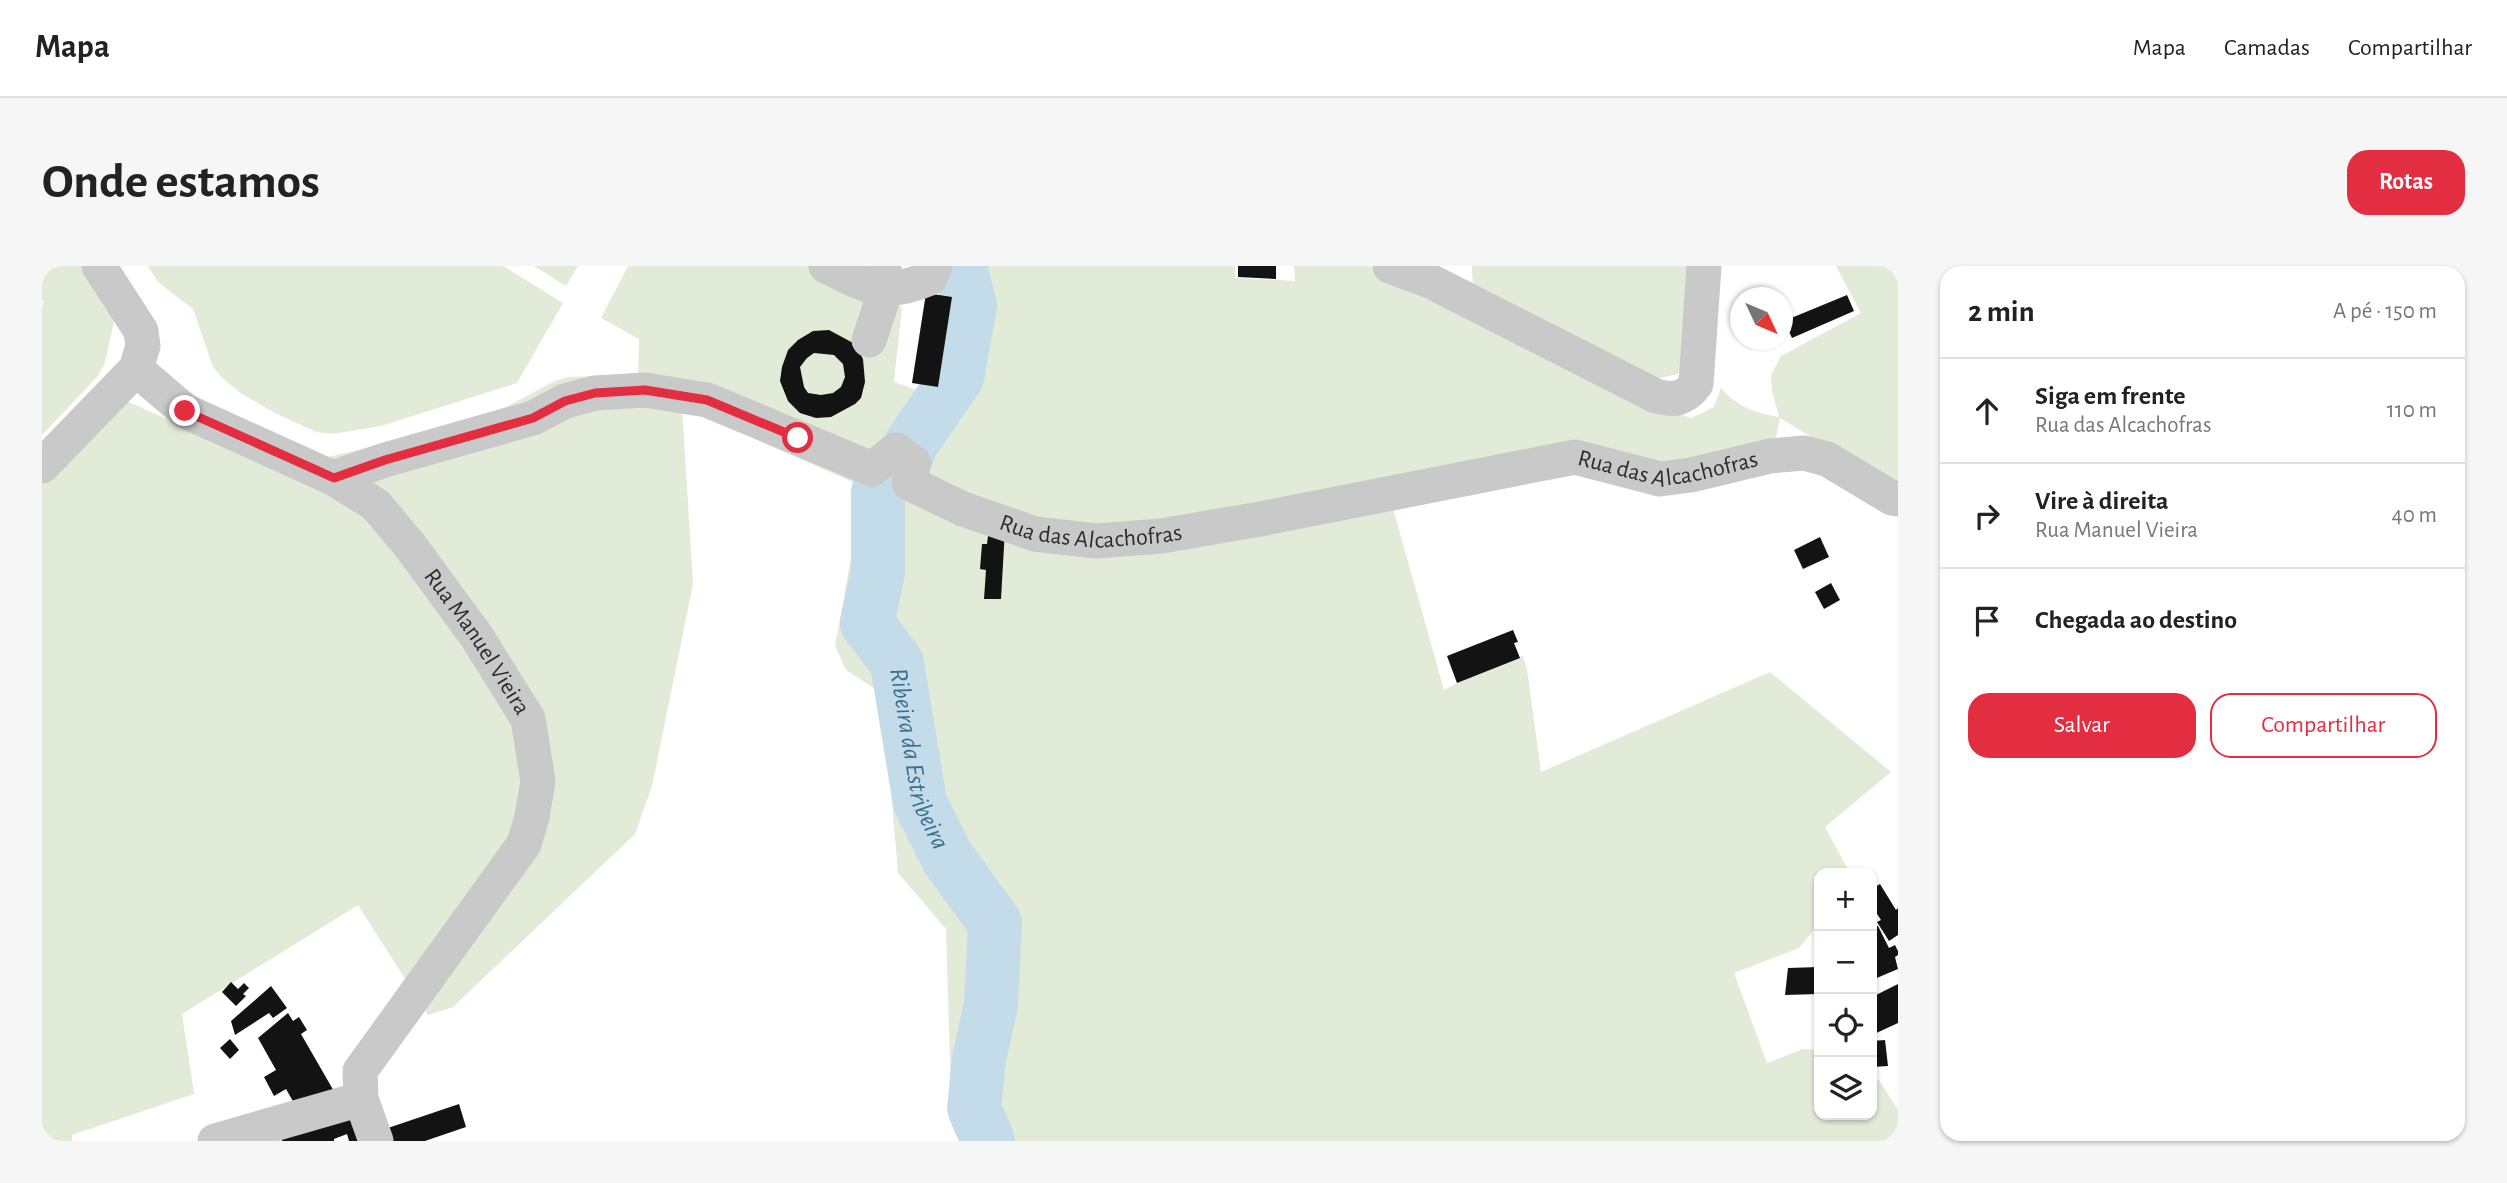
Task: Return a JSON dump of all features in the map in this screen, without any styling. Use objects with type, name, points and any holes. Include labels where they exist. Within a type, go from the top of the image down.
[{"type":"street","points":[[42,466],[136,369],[143,346],[141,331],[99,266]]},
{"type":"street","points":[[826,266],[871,288],[885,278],[916,284],[930,278],[935,266]]},
{"type":"street","points":[[1390,266],[1432,282],[1656,396],[1670,400],[1689,394],[1696,384],[1704,266]]},
{"type":"street","points":[[869,340],[885,278]]},
{"type":"street","name":"Rua Manuel Vieira","points":[[136,369],[185,411],[334,478],[376,505],[442,587],[528,719],[538,781],[524,844],[360,1072],[361,1098],[376,1141]]},
{"type":"street","name":"Rua das Alcachofras","points":[[334,478],[385,460],[533,418],[565,401],[595,393],[645,390],[707,400],[872,469],[905,457],[909,483],[963,509],[1035,534],[1096,541],[1161,536],[1260,519],[1574,457],[1660,479],[1691,475],[1770,456],[1804,453],[1827,459],[1898,499]]},
{"type":"street","points":[[215,1141],[361,1098]]},
{"type":"green space","points":[[42,266],[87,266],[115,317],[105,362],[98,376],[42,435],[44,302]]},
{"type":"green space","points":[[148,266],[503,266],[563,303],[517,383],[381,426],[332,434],[316,432],[275,413],[242,394],[222,378],[213,367],[193,309],[158,282]]},
{"type":"green space","points":[[534,266],[578,266],[566,286]]},
{"type":"green space","points":[[628,266],[807,266],[868,297],[902,307],[894,382],[933,396],[874,455],[864,457],[916,479],[924,458],[970,390],[986,322],[973,266],[1235,266],[1235,278],[1295,281],[1294,266],[1369,266],[1459,302],[1653,403],[1691,418],[1714,407],[1721,388],[1747,408],[1779,417],[1771,375],[1781,356],[1861,313],[1836,266],[1898,266],[1898,489],[1780,418],[1774,448],[1700,464],[1667,466],[1590,449],[1146,532],[1087,536],[1012,519],[917,479],[912,496],[1016,534],[1071,546],[1127,551],[1392,505],[1444,690],[1523,656],[1541,772],[1770,672],[1891,772],[1825,827],[1847,868],[1814,868],[1814,930],[1799,948],[1734,973],[1767,1063],[1803,1049],[1814,1050],[1814,1120],[1877,1120],[1879,1080],[1898,1110],[1898,1141],[960,1141],[951,1096],[946,929],[898,873],[883,694],[846,670],[835,646],[864,487],[682,407],[693,584],[652,786],[635,834],[453,1007],[428,1015],[358,905],[182,1014],[194,1094],[72,1135],[72,1141],[42,1141],[42,482],[120,398],[354,503],[370,519],[368,481],[328,457],[480,421],[555,381],[568,377],[638,375],[639,339],[601,318]]},
{"type":"green space","points":[[1472,266],[1693,266],[1685,366],[1678,374],[1656,379],[1473,290]]},
{"type":"building","points":[[1238,266],[1276,266],[1276,279],[1238,277]]},
{"type":"building","points":[[926,293],[952,297],[938,387],[912,383]]},
{"type":"building","points":[[1847,295],[1854,311],[1793,338],[1793,317]]},
{"type":"building","points":[[829,330],[855,344],[863,359],[865,382],[861,398],[831,417],[816,418],[800,413],[788,401],[780,381],[788,350],[813,331]],"holes":[[[814,353],[834,355],[843,364],[845,377],[841,387],[833,393],[808,393],[800,367]]]},
{"type":"building","points":[[989,528],[1005,529],[1001,599],[984,599],[986,570],[980,569],[982,544],[987,544]]},
{"type":"building","points":[[1820,537],[1829,557],[1803,569],[1794,550]]},
{"type":"building","points":[[1831,583],[1840,600],[1824,609],[1815,592]]},
{"type":"building","points":[[1513,630],[1518,642],[1514,643],[1520,658],[1457,683],[1447,656]]},
{"type":"building","points":[[1880,884],[1896,910],[1898,908],[1898,935],[1889,941],[1877,922],[1881,920],[1877,914],[1877,886]]},
{"type":"building","points":[[1877,926],[1889,948],[1895,945],[1898,951],[1895,957],[1898,969],[1877,978],[1877,931]]},
{"type":"building","points":[[1814,967],[1814,994],[1785,995],[1788,968]]},
{"type":"building","points":[[231,982],[238,989],[244,983],[249,988],[243,994],[246,996],[236,1006],[222,992]]},
{"type":"building","points":[[1898,984],[1898,1023],[1877,1033],[1877,994]]},
{"type":"building","points":[[271,986],[287,1008],[273,1018],[269,1013],[235,1035],[231,1021]]},
{"type":"building","points":[[288,1013],[293,1021],[299,1017],[307,1030],[301,1034],[335,1093],[298,1110],[286,1089],[274,1096],[264,1077],[276,1070],[258,1038]]},
{"type":"building","points":[[230,1039],[239,1050],[230,1059],[220,1048]]},
{"type":"building","points":[[1885,1040],[1888,1066],[1877,1067],[1877,1041]]},
{"type":"building","points":[[459,1104],[466,1127],[425,1141],[386,1141],[382,1130]]},
{"type":"building","points":[[350,1118],[362,1141],[349,1141],[347,1134],[334,1141],[282,1141],[281,1138]]},
{"type":"waterway","name":"Ribeira da Estribeira","points":[[960,266],[970,306],[957,377],[911,444],[908,453],[878,492],[878,572],[867,623],[897,663],[920,803],[947,857],[995,923],[991,1005],[979,1059],[974,1108],[988,1141]]},
{"type":"route","points":[[185,411],[334,478],[385,460],[533,418],[565,401],[595,393],[645,390],[707,400],[798,438]]}]
